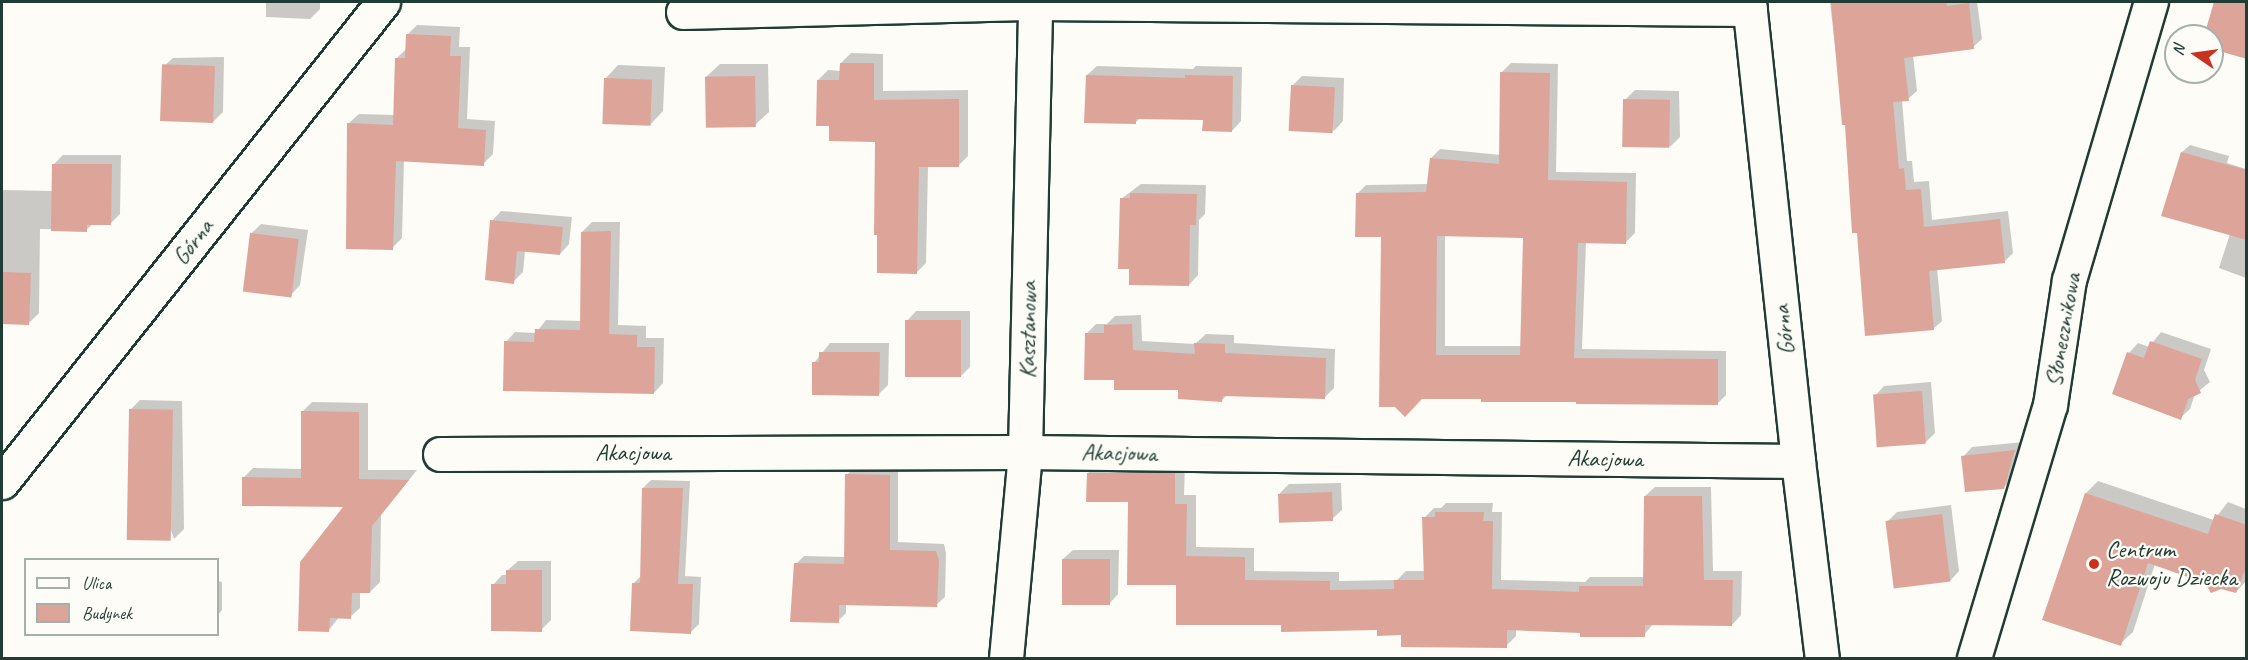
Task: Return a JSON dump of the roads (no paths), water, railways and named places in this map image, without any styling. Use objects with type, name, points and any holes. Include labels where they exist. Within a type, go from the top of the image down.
[{"type":"street","name":"Górna","points":[[2,482],[383,2]]},
{"type":"street","points":[[683,12],[1035,2],[1750,5]]},
{"type":"street","name":"Kasztanowa","points":[[1006,658],[1025,452],[1035,2]]},
{"type":"street","name":"Słonecznikowa","points":[[1974,658],[2050,405],[2069,280],[2151,2]]},
{"type":"street","name":"Górna","points":[[1750,5],[1798,461],[1822,658]]},
{"type":"street","name":"Akacjowa","points":[[440,454],[1025,452],[1798,461]]},
{"type":"place","name":"Centrum Rozwoju Dziecka","points":[[2094,564]]}]
